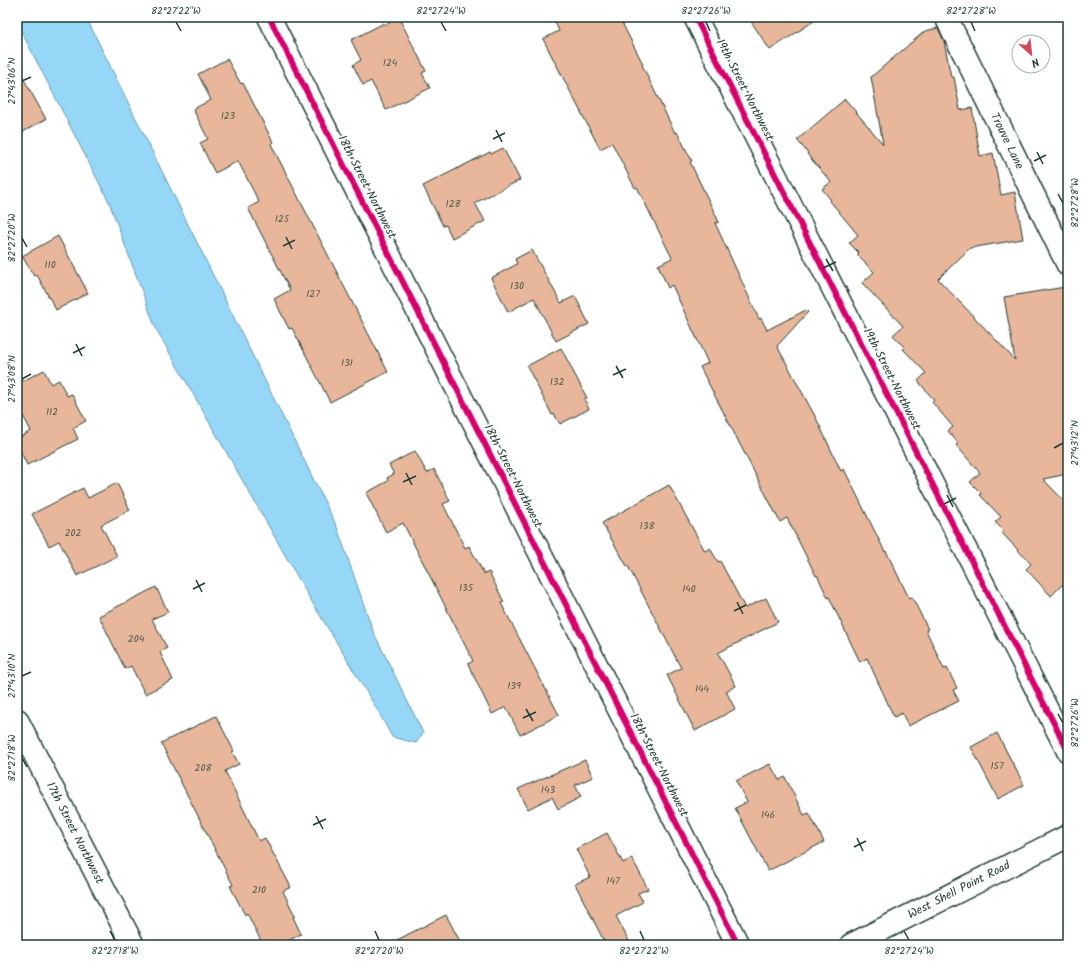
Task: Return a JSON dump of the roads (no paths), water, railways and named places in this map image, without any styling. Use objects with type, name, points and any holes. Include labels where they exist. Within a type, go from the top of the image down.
[{"type":"street","name":"18th Street Northwest","points":[[268,17],[738,945]]},
{"type":"street","name":"19th Street Northwest","points":[[695,17],[1068,751]]},
{"type":"street","name":"Trouve Lane","points":[[946,17],[1068,265]]},
{"type":"street","name":"17th Street Northwest","points":[[17,720],[133,945]]},
{"type":"street","name":"West Shell Point Road","points":[[851,945],[1067,837]]},
{"type":"water","points":[[17,17],[86,17],[337,527],[373,631],[423,733],[416,743],[392,737],[378,711],[309,597],[156,329],[109,202],[17,23]]}]
